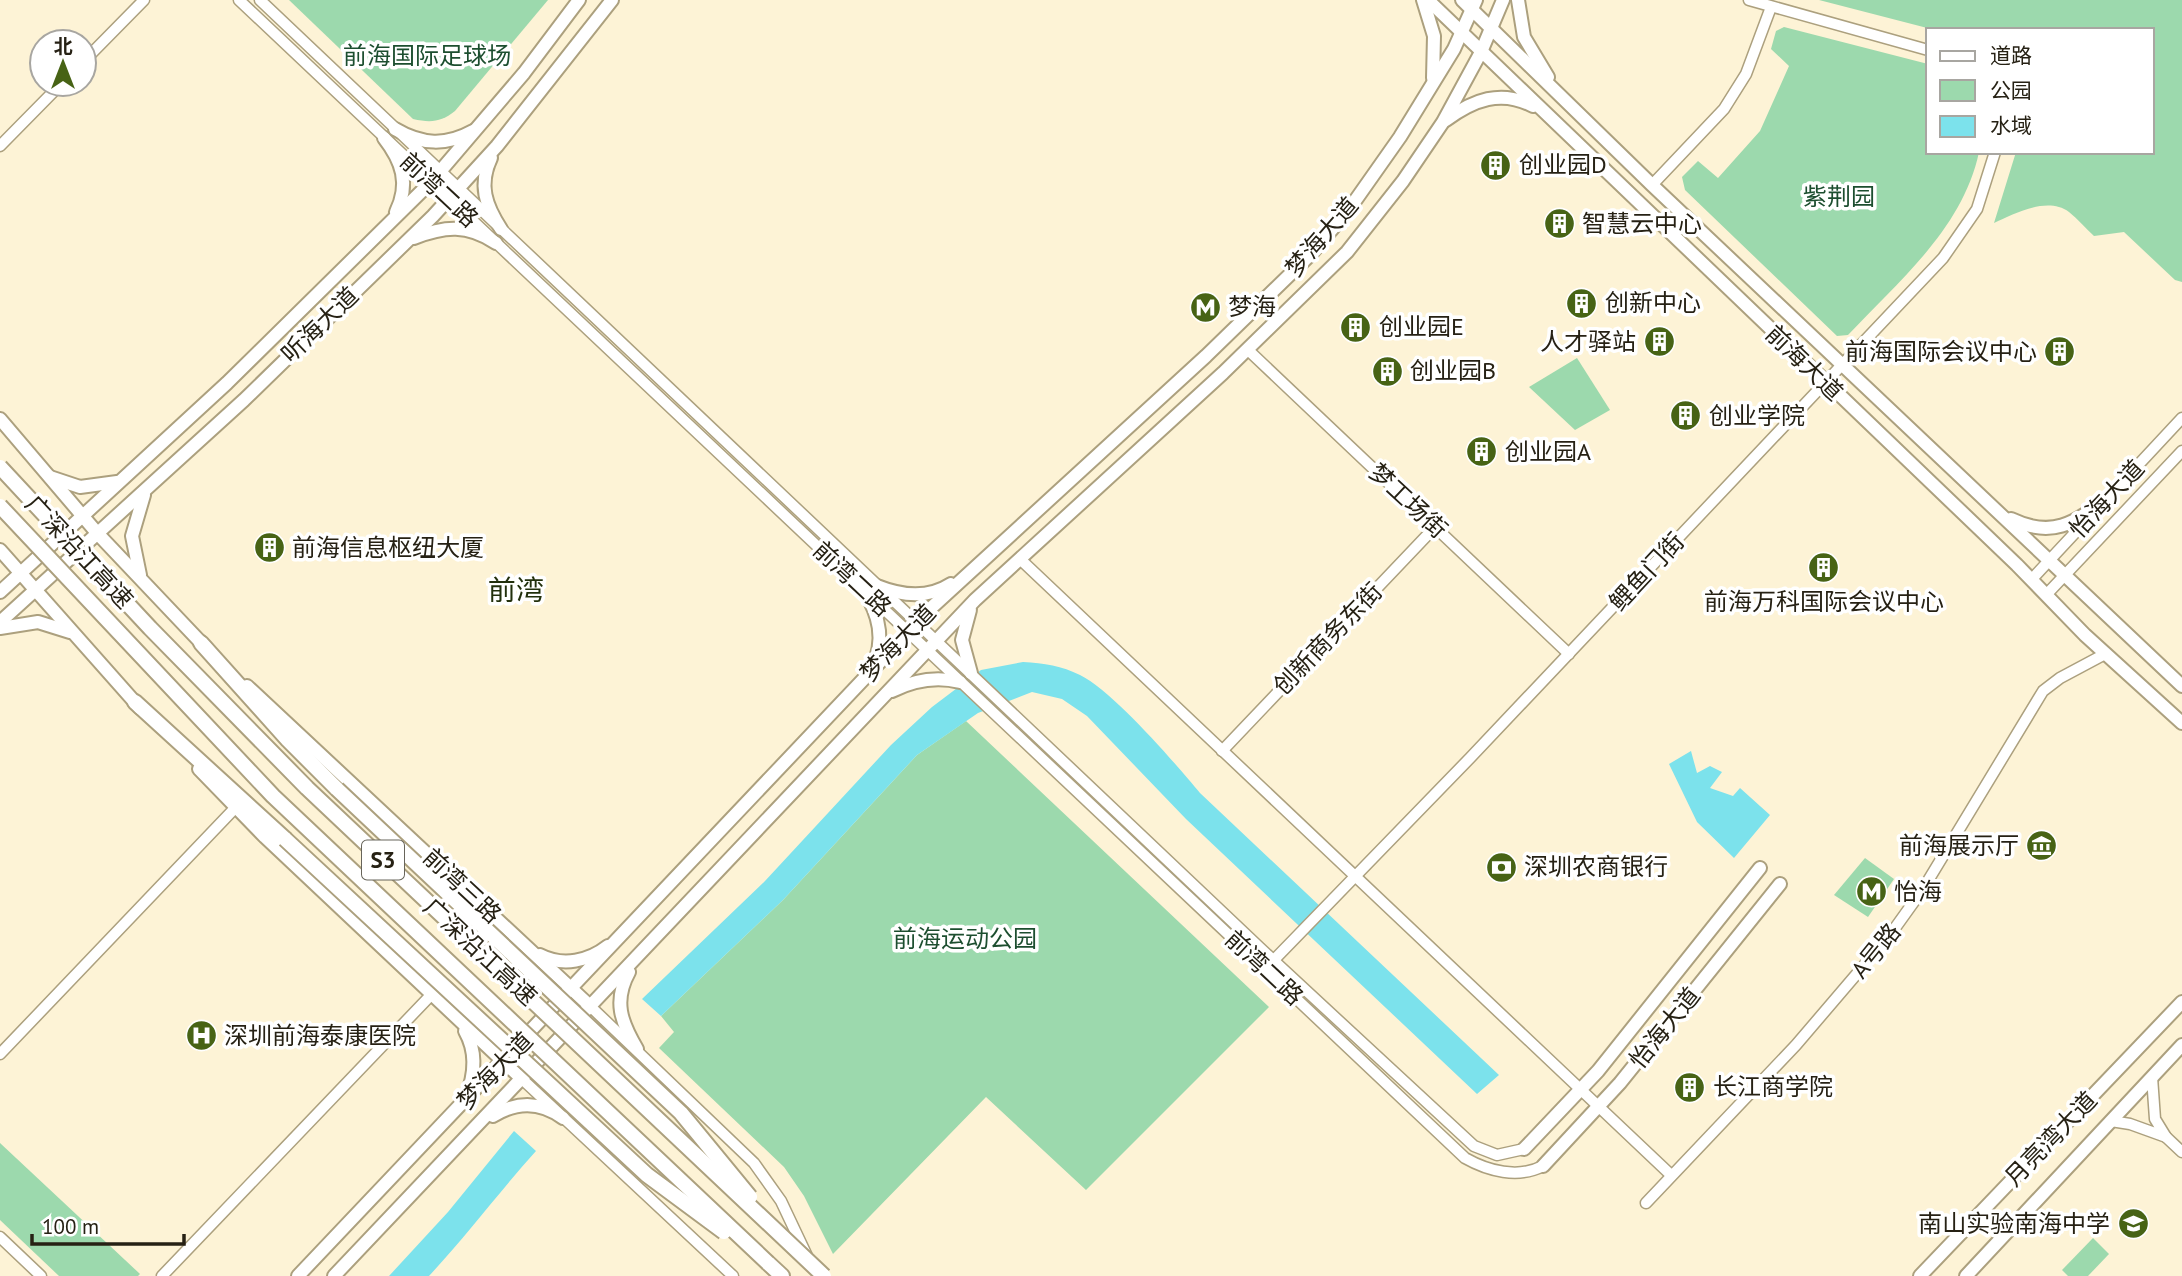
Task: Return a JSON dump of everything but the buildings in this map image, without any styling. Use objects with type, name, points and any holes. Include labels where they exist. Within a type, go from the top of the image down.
[{"type":"highway","name":"广深沿江高速","points":[[0,467],[141,619],[307,788],[824,1276]]},
{"type":"highway","name":"广深沿江高速","points":[[0,506],[273,796],[782,1276]]},
{"type":"highway","points":[[201,643],[288,740],[337,789],[681,1113],[781,1236]]},
{"type":"highway","points":[[135,702],[647,1175],[768,1263]]},
{"type":"main road","name":"听海大道","points":[[0,592],[227,383],[441,172],[480,128],[579,0]]},
{"type":"main road","name":"听海大道","points":[[0,622],[146,492],[449,199],[497,146],[611,0]]},
{"type":"main road","points":[[1426,0],[1436,48],[1430,90]]},
{"type":"main road","name":"前海大道","points":[[1426,0],[2105,654],[2182,723]]},
{"type":"main road","name":"梦海大道","points":[[334,1276],[975,600],[1247,349],[1347,252],[1403,181],[1443,122],[1480,52],[1503,0]]},
{"type":"main road","points":[[1518,0],[1524,37],[1558,92]]},
{"type":"main road","name":"前海大道","points":[[1470,3],[1490,28],[1652,185],[2182,686]]},
{"type":"main road","name":"梦海大道","points":[[298,1276],[633,926],[913,627],[966,574],[1206,356],[1311,254],[1350,208],[1430,90],[1462,33],[1470,3]]},
{"type":"main road","points":[[1443,122],[1468,105],[1489,98],[1514,99],[1543,111]]},
{"type":"main road","points":[[395,129],[418,140],[438,143],[462,138],[480,128]]},
{"type":"main road","points":[[384,138],[399,160],[404,180],[401,199],[391,221]]},
{"type":"main road","points":[[497,146],[485,171],[484,191],[489,209],[501,229]]},
{"type":"main road","points":[[407,240],[450,227],[472,230],[496,243]]},
{"type":"main road","name":"前湾三路","points":[[0,419],[98,534],[201,643],[591,1007]]},
{"type":"main road","points":[[47,475],[71,485],[94,488],[116,483],[126,476]]},
{"type":"main road","points":[[144,584],[136,566],[132,536],[146,492]]},
{"type":"main road","points":[[1996,510],[2022,525],[2046,530],[2067,524],[2108,498]]},
{"type":"main road","points":[[0,550],[135,702],[236,807],[522,1079]]},
{"type":"main road","points":[[877,586],[894,592],[919,594],[944,588],[966,574]]},
{"type":"main road","points":[[863,589],[875,609],[880,630],[875,661],[868,674]]},
{"type":"main road","points":[[971,673],[962,640],[965,622],[975,600]]},
{"type":"main road","points":[[0,628],[38,622],[51,623],[77,636]]},
{"type":"main road","points":[[877,702],[901,686],[921,680],[946,679],[960,682]]},
{"type":"main road","name":"怡海大道","points":[[1524,1149],[1581,1090],[1760,868]]},
{"type":"main road","name":"怡海大道","points":[[1543,1166],[1598,1107],[1780,884]]},
{"type":"main road","points":[[525,945],[545,957],[559,961],[585,959],[600,952],[633,926]]},
{"type":"main road","points":[[635,960],[619,998],[623,1026],[637,1049]]},
{"type":"main road","name":"月亮湾大道","points":[[1920,1276],[2182,1002]]},
{"type":"main road","points":[[459,1021],[471,1047],[474,1066],[463,1105]]},
{"type":"main road","name":"月亮湾大道","points":[[1966,1276],[2182,1045]]},
{"type":"main road","points":[[478,1126],[502,1110],[524,1104],[546,1108],[563,1118]]},
{"type":"street","points":[[98,47],[144,0]]},
{"type":"street","name":"前湾二路","points":[[239,0],[863,589],[913,627],[937,640],[1274,961],[1474,1146],[1497,1155],[1514,1154],[1524,1149]]},
{"type":"street","name":"前湾二路","points":[[260,0],[877,586],[913,627],[927,650],[960,682],[1465,1158],[1504,1172],[1526,1172],[1543,1166]]},
{"type":"street","points":[[1749,0],[1926,49]]},
{"type":"street","points":[[1652,185],[1724,109],[1746,74],[1771,7]]},
{"type":"street","points":[[0,146],[47,98]]},
{"type":"street","name":"鲤鱼门街","points":[[1265,970],[1569,654],[1943,258],[1968,225],[1984,193],[1995,154]]},
{"type":"street","name":"梦工场街","points":[[1247,349],[1569,654]]},
{"type":"street","name":"怡海大道","points":[[2031,580],[2182,418]]},
{"type":"street","name":"怡海大道","points":[[2046,595],[2182,451]]},
{"type":"street","name":"创新商务东街","points":[[1222,751],[1435,527]]},
{"type":"street","points":[[1020,559],[1671,1175]]},
{"type":"street","name":"A号路","points":[[1646,1203],[1796,1045],[1890,935],[1923,889],[2043,691],[2060,678],[2105,654]]},
{"type":"street","points":[[0,1054],[236,807]]},
{"type":"street","points":[[162,1276],[431,995]]},
{"type":"street","name":"前湾三路","points":[[591,1007],[742,1149],[771,1183],[816,1276]]},
{"type":"street","points":[[2152,1077],[2155,1119],[2166,1137],[2182,1152]]},
{"type":"street","points":[[522,1079],[733,1276]]},
{"type":"street","points":[[2111,1121],[2166,1137]]},
{"type":"street","points":[[0,1237],[41,1276]]},
{"type":"green space","name":"前海国际足球场","points":[[289,0],[548,0],[455,111],[431,121],[413,119]]},
{"type":"green space","points":[[1819,0],[2182,0],[2182,282],[2175,280],[2124,232],[2094,236],[2069,212],[2060,208],[2031,208],[1994,223],[2015,154],[2154,154],[2154,28],[1927,28]]},
{"type":"green space","name":"紫荆园","points":[[1784,27],[1926,63],[1926,154],[1978,154],[1971,179],[1944,229],[1908,273],[1848,335],[1837,336],[1685,190],[1682,177],[1698,161],[1718,178],[1760,131],[1789,66],[1771,49],[1776,31]]},
{"type":"green space","points":[[1577,358],[1610,410],[1575,430],[1529,387]]},
{"type":"green space","name":"前海运动公园","points":[[966,721],[1269,1007],[1086,1190],[986,1097],[833,1254],[804,1196],[784,1167],[659,1048],[674,1032],[661,1016],[783,900],[917,755]]},
{"type":"green space","points":[[1865,858],[1894,879],[1868,917],[1834,895]]},
{"type":"green space","points":[[0,1143],[140,1274],[59,1276],[0,1220]]},
{"type":"green space","points":[[2093,1238],[2109,1254],[2088,1276],[2068,1276],[2062,1270]]},
{"type":"water","points":[[1023,662],[1073,672],[1110,696],[1200,793],[1499,1075],[1477,1094],[1186,819],[1087,716],[1062,699],[1032,692],[978,713],[917,755],[783,900],[661,1016],[642,999],[765,881],[891,745],[932,707],[981,670]]},
{"type":"water","points":[[1691,751],[1697,773],[1710,766],[1722,772],[1710,788],[1733,796],[1740,788],[1770,815],[1734,858],[1697,822],[1669,764]]},
{"type":"water","points":[[514,1131],[536,1151],[457,1245],[429,1276],[389,1276],[448,1212]]},
{"type":"place","name":"创业园D","points":[[1496,165]]},
{"type":"place","name":"智慧云中心","points":[[1559,224]]},
{"type":"place","name":"创新中心","points":[[1582,303]]},
{"type":"place","name":"梦海","points":[[1205,307]]},
{"type":"place","name":"创业园E","points":[[1356,327]]},
{"type":"place","name":"人才驿站","points":[[1659,342]]},
{"type":"place","name":"前海国际会议中心","points":[[2060,352]]},
{"type":"place","name":"创业园B","points":[[1387,371]]},
{"type":"place","name":"创业学院","points":[[1686,416]]},
{"type":"place","name":"创业园A","points":[[1482,452]]},
{"type":"place","name":"前海信息枢纽大厦","points":[[269,548]]},
{"type":"place","name":"前海万科国际会议中心","points":[[1824,568]]},
{"type":"place","name":"前海展示厅","points":[[2042,846]]},
{"type":"place","name":"深圳农商银行","points":[[1501,867]]},
{"type":"place","name":"怡海","points":[[1871,892]]},
{"type":"place","name":"深圳前海泰康医院","points":[[201,1036]]},
{"type":"place","name":"长江商学院","points":[[1690,1087]]},
{"type":"place","name":"南山实验南海中学","points":[[2133,1224]]},
{"type":"district","name":"前湾","points":[[516,590]]}]
